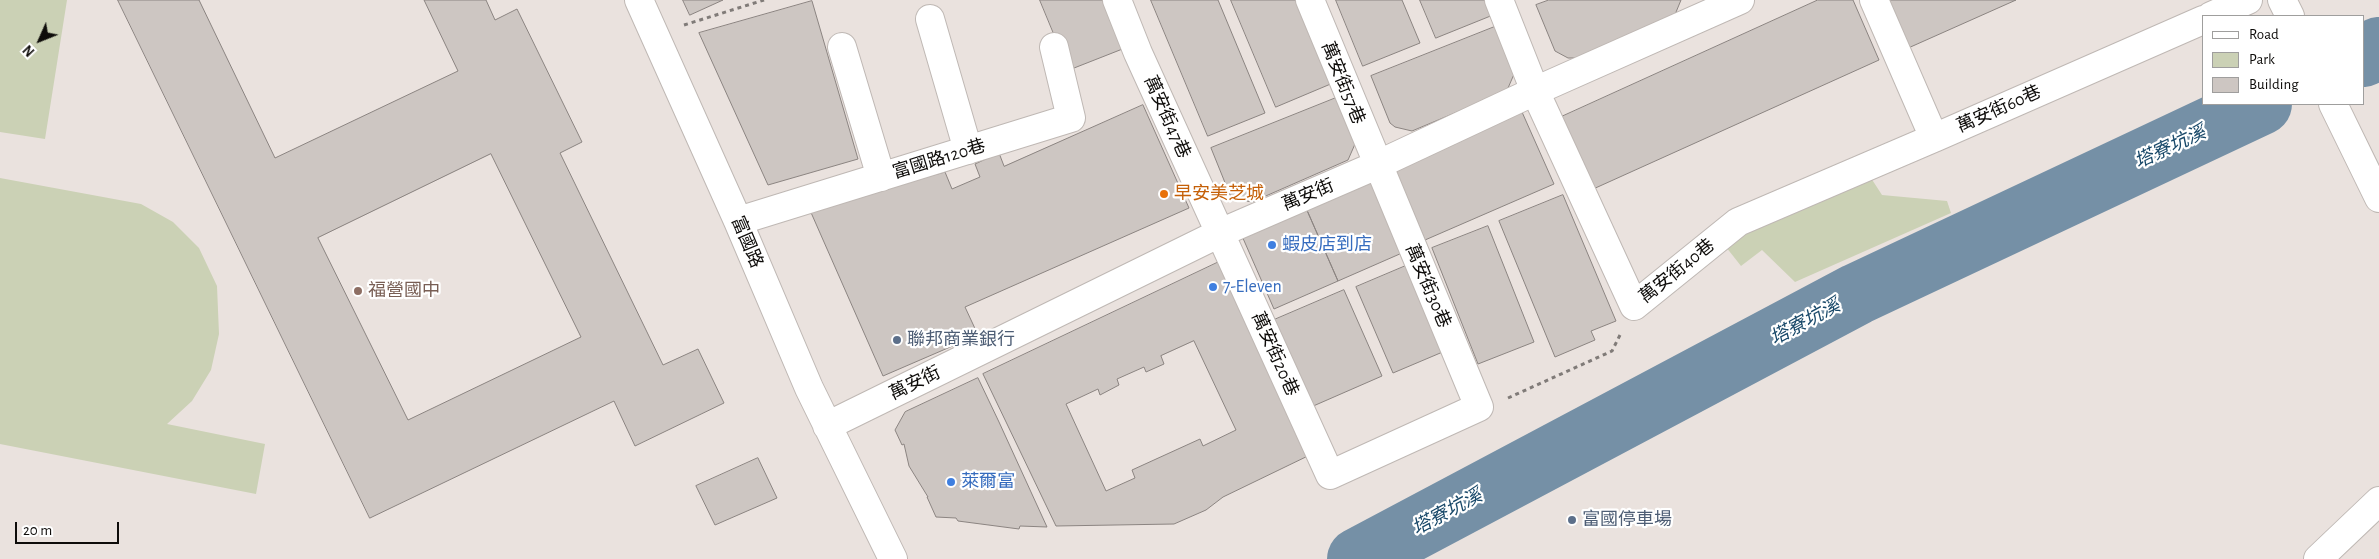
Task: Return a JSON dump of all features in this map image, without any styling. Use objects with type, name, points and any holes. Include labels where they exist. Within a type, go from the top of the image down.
[{"type":"street","name":"富國路","points":[[639,0],[738,220],[827,426],[893,559]]},
{"type":"street","name":"萬安街47巷","points":[[1117,0],[1138,53],[1220,233]]},
{"type":"street","name":"萬安街57巷","points":[[1310,0],[1377,165]]},
{"type":"street","name":"萬安街40巷","points":[[1498,0],[1535,91],[1634,306],[1738,222],[1934,138]]},
{"type":"street","name":"萬安街","points":[[827,426],[1220,233],[1377,165],[1535,91],[1701,8],[1740,0]]},
{"type":"street","points":[[1874,0],[1934,138]]},
{"type":"street","points":[[2213,15],[2248,0]]},
{"type":"street","points":[[2282,0],[2290,15]]},
{"type":"street","points":[[930,19],[968,150]]},
{"type":"street","name":"萬安街60巷","points":[[1934,138],[2202,20]]},
{"type":"street","points":[[842,47],[881,177]]},
{"type":"street","name":"富國路120巷","points":[[738,220],[1071,118],[1054,47]]},
{"type":"street","points":[[2333,105],[2379,198]]},
{"type":"street","name":"萬安街30巷","points":[[1377,165],[1479,407]]},
{"type":"street","name":"萬安街20巷","points":[[1220,233],[1330,475],[1479,407]]},
{"type":"street","points":[[2318,559],[2379,501]]},
{"type":"path","points":[[654,34],[764,0]]},
{"type":"path","points":[[1479,407],[1516,396],[1612,351],[1634,306]]},
{"type":"green space","points":[[0,0],[67,0],[45,139],[0,132]]},
{"type":"green space","points":[[0,178],[141,204],[173,222],[199,248],[217,286],[219,334],[211,370],[192,401],[167,424],[265,444],[256,494],[0,444]]},
{"type":"green space","points":[[1871,178],[1882,195],[1947,201],[1951,213],[1795,282],[1762,250],[1741,266],[1726,247],[1745,231]]},
{"type":"building","points":[[118,0],[199,0],[275,158],[458,71],[424,0],[486,0],[495,20],[517,9],[582,142],[560,153],[663,365],[698,349],[724,403],[635,446],[614,401],[370,518]],"holes":[[[491,154],[581,337],[408,420],[318,238]]]},
{"type":"building","points":[[683,0],[723,0],[690,15]]},
{"type":"building","points":[[1040,0],[1106,0],[1125,48],[1069,70]]},
{"type":"building","points":[[1151,0],[1218,0],[1265,113],[1208,136]]},
{"type":"building","points":[[1231,0],[1298,0],[1333,83],[1276,107]]},
{"type":"building","points":[[1336,0],[1402,0],[1420,43],[1363,66]]},
{"type":"building","points":[[1420,0],[1487,0],[1493,15],[1436,38]]},
{"type":"building","points":[[1549,0],[1681,0],[1674,17],[1577,58],[1568,58],[1555,51],[1536,5]]},
{"type":"building","points":[[1818,0],[1853,0],[1879,60],[1591,190],[1559,118]]},
{"type":"building","points":[[1885,0],[2016,0],[1906,49]]},
{"type":"building","points":[[812,1],[858,159],[768,185],[699,33]]},
{"type":"building","points":[[1497,26],[1515,72],[1508,88],[1500,94],[1412,131],[1395,127],[1390,123],[1371,76]]},
{"type":"building","points":[[1336,98],[1355,144],[1348,160],[1252,202],[1235,199],[1230,195],[1211,148]]},
{"type":"building","points":[[1143,105],[1189,208],[965,307],[978,335],[883,376],[809,208],[945,172],[952,189],[980,177],[975,164],[999,153],[1004,166]]},
{"type":"building","points":[[1522,112],[1554,184],[1425,240],[1394,167]]},
{"type":"building","points":[[1371,181],[1402,253],[1338,281],[1306,208]]},
{"type":"building","points":[[1563,195],[1616,321],[1591,331],[1595,340],[1555,357],[1499,221]]},
{"type":"building","points":[[1306,208],[1338,281],[1274,309],[1242,236]]},
{"type":"building","points":[[1488,226],[1534,342],[1478,364],[1432,248]]},
{"type":"building","points":[[1221,261],[1314,453],[1223,497],[1206,510],[1174,524],[1056,526],[983,374]],"holes":[[[1194,341],[1236,430],[1203,446],[1200,439],[1132,470],[1135,478],[1106,491],[1066,404],[1098,389],[1100,395],[1119,385],[1117,379],[1144,367],[1146,372],[1164,364],[1161,356]]]},
{"type":"building","points":[[1408,265],[1445,351],[1393,373],[1356,287]]},
{"type":"building","points":[[1344,290],[1382,376],[1311,407],[1274,320]]},
{"type":"building","points":[[978,378],[1047,527],[1020,526],[1019,529],[958,521],[956,518],[936,517],[928,497],[909,466],[904,444],[902,445],[895,430],[905,412]]},
{"type":"building","points":[[758,458],[777,498],[715,525],[696,486]]},
{"type":"waterway","name":"塔寮坑溪","points":[[2364,56],[2379,48]]},
{"type":"waterway","name":"塔寮坑溪","points":[[1358,559],[1857,294],[2259,105]]},
{"type":"place","name":"早安美芝城","points":[[1164,194]]},
{"type":"place","name":"蝦皮店到店","points":[[1272,245]]},
{"type":"place","name":"7-Eleven","points":[[1213,287]]},
{"type":"place","name":"福營國中","points":[[358,291]]},
{"type":"place","name":"聯邦商業銀行","points":[[897,340]]},
{"type":"place","name":"萊爾富","points":[[951,482]]},
{"type":"place","name":"富國停車場","points":[[1572,520]]}]
